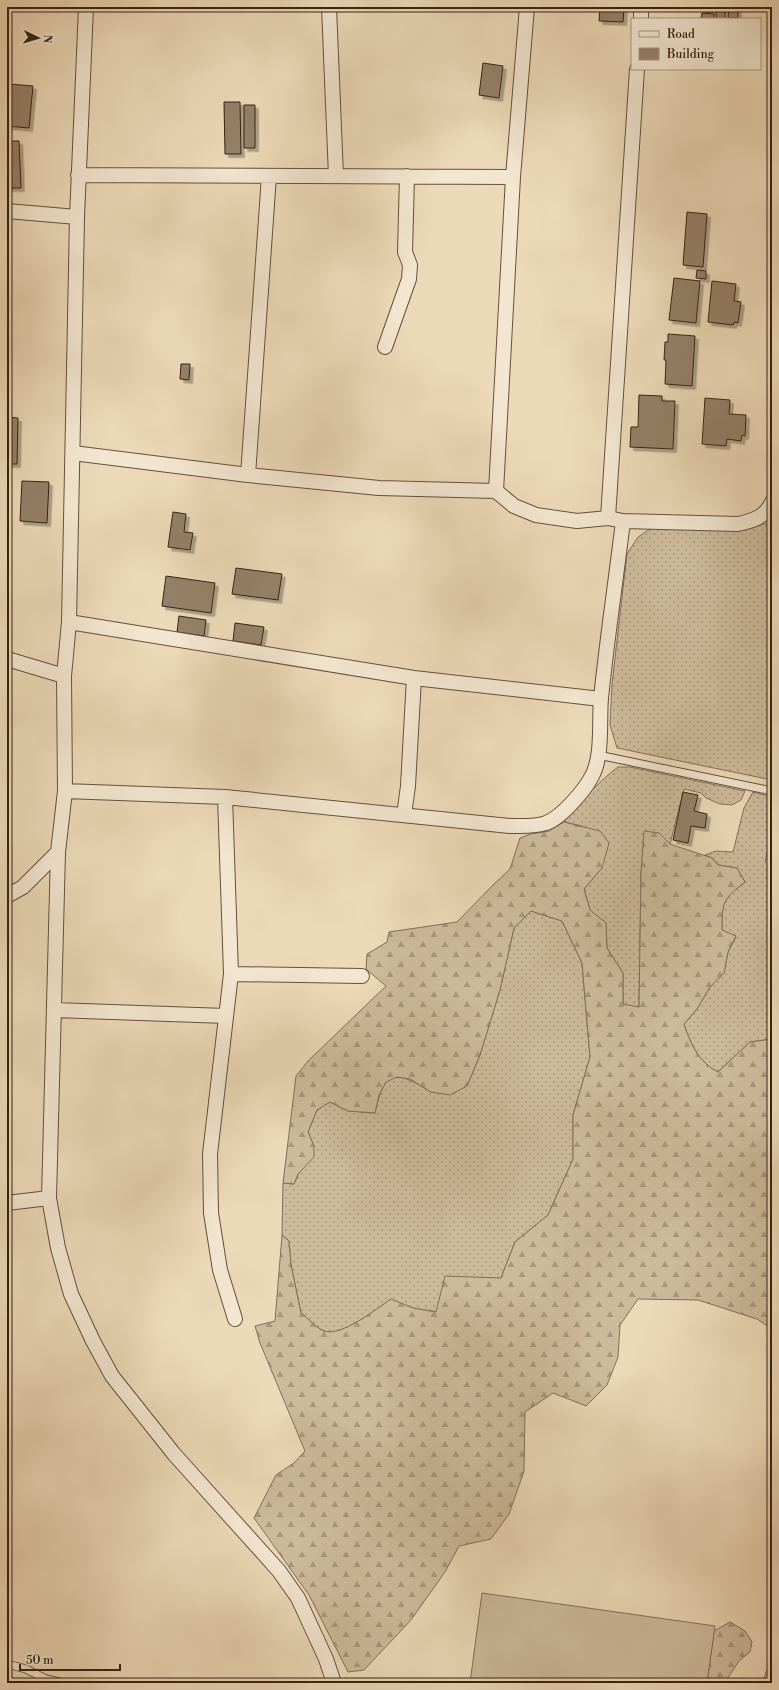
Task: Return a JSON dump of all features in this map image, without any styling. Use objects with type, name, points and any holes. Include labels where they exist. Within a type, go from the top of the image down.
[{"type":"street","points":[[86,7],[78,175],[69,622],[64,676],[65,791],[58,852],[49,1198],[58,1248],[71,1294],[93,1341],[112,1376],[174,1454],[279,1571],[298,1598],[326,1659],[334,1683]]},
{"type":"street","points":[[328,7],[336,176]]},
{"type":"street","points":[[496,491],[513,177],[527,7]]},
{"type":"street","points":[[640,18],[641,7]]},
{"type":"street","points":[[608,518],[637,70]]},
{"type":"street","points":[[78,175],[513,177]]},
{"type":"street","points":[[248,475],[269,176]]},
{"type":"street","points":[[385,347],[409,279],[410,265],[405,252],[407,176]]},
{"type":"street","points":[[7,211],[77,217]]},
{"type":"street","points":[[73,453],[248,475],[379,488],[496,491],[514,506],[536,515],[576,521],[608,518],[623,521],[738,524],[755,520],[766,511],[772,502]]},
{"type":"street","points":[[65,791],[225,796],[510,826],[525,826],[547,823],[565,810],[580,794],[593,775],[598,755],[601,699],[623,521]]},
{"type":"street","points":[[69,622],[414,678],[601,699]]},
{"type":"street","points":[[7,659],[64,676]]},
{"type":"street","points":[[404,816],[408,786],[414,678]]},
{"type":"street","points":[[225,796],[231,974],[210,1154],[211,1213],[220,1270],[235,1319]]},
{"type":"street","points":[[7,896],[23,887],[58,852]]},
{"type":"street","points":[[231,974],[362,976]]},
{"type":"street","points":[[54,1010],[226,1016]]},
{"type":"street","points":[[7,1203],[49,1198]]},
{"type":"lane","points":[[598,755],[772,790]]},
{"type":"lane","points":[[7,1664],[26,1669],[46,1679],[63,1683]]},
{"type":"green space","points":[[772,521],[772,780],[617,748],[610,725],[612,684],[627,554],[638,537],[651,528],[762,525]]},
{"type":"green space","points":[[618,767],[630,767],[745,791],[741,800],[732,805],[720,804],[706,798],[701,793],[684,789],[670,844],[659,833],[641,872],[639,1008],[623,1004],[623,973],[607,948],[606,923],[590,910],[584,889],[602,868],[582,826],[564,822],[589,793]]},
{"type":"green space","points":[[753,792],[772,797],[772,834],[765,862],[772,865],[772,1039],[750,1042],[718,1072],[700,1058],[692,1045],[684,1024],[697,1009],[710,987],[724,973],[728,952],[736,937],[722,930],[723,907],[732,893],[745,882],[737,868],[718,865],[712,858],[705,855],[716,851],[733,852],[744,808]]},
{"type":"green space","points":[[564,822],[600,831],[609,843],[602,868],[584,889],[590,910],[606,923],[607,948],[623,973],[623,1004],[639,1007],[641,872],[644,831],[659,833],[670,844],[712,858],[718,865],[737,868],[745,882],[728,897],[723,907],[722,930],[736,936],[728,952],[724,973],[710,987],[697,1009],[684,1024],[692,1045],[700,1058],[718,1072],[750,1042],[772,1039],[772,1329],[757,1319],[698,1300],[638,1299],[620,1325],[618,1357],[607,1385],[586,1406],[553,1393],[525,1412],[524,1471],[509,1514],[491,1539],[459,1546],[445,1572],[411,1620],[364,1670],[348,1672],[309,1595],[254,1518],[276,1475],[294,1463],[305,1451],[260,1343],[255,1326],[275,1321],[282,1235],[289,1241],[291,1265],[301,1313],[318,1328],[324,1331],[331,1332],[349,1326],[359,1321],[391,1299],[413,1308],[436,1312],[445,1276],[501,1278],[515,1242],[548,1215],[573,1159],[573,1115],[590,1057],[582,963],[562,921],[531,911],[514,928],[500,990],[480,1055],[467,1086],[450,1095],[431,1092],[410,1079],[397,1077],[386,1082],[379,1095],[375,1113],[348,1111],[330,1102],[317,1110],[308,1132],[314,1146],[314,1157],[298,1174],[294,1184],[283,1183],[296,1076],[308,1061],[386,986],[366,969],[367,954],[387,942],[389,932],[457,922],[510,869],[520,838],[530,834],[549,831]]},
{"type":"green space","points":[[531,911],[562,921],[582,963],[590,1057],[573,1115],[573,1159],[548,1215],[515,1242],[501,1278],[445,1277],[437,1312],[413,1308],[390,1300],[358,1321],[340,1330],[331,1332],[321,1330],[301,1313],[291,1265],[289,1241],[282,1235],[283,1183],[294,1184],[314,1146],[308,1132],[317,1110],[330,1102],[348,1111],[375,1113],[383,1088],[387,1081],[393,1078],[400,1077],[409,1080],[431,1092],[467,1086],[480,1055],[500,990],[514,928]]},
{"type":"green space","points":[[482,1593],[715,1626],[707,1683],[470,1683]]},
{"type":"green space","points":[[730,1622],[745,1631],[752,1642],[750,1652],[739,1661],[726,1683],[707,1683],[714,1631]]},
{"type":"green space","points":[[767,1669],[772,1670],[772,1683],[763,1683]]},
{"type":"building","points":[[600,7],[624,7],[623,22],[599,21]]},
{"type":"building","points":[[702,7],[725,7],[725,18],[716,18],[716,12],[702,12]]},
{"type":"building","points":[[729,7],[738,7],[738,18],[728,18]]},
{"type":"building","points":[[702,13],[714,14],[714,18],[701,18]]},
{"type":"building","points":[[483,63],[503,66],[499,98],[479,95]]},
{"type":"building","points":[[9,84],[33,86],[29,128],[7,126]]},
{"type":"building","points":[[224,102],[240,102],[241,154],[225,154]]},
{"type":"building","points":[[244,105],[255,105],[255,148],[244,148]]},
{"type":"building","points":[[7,141],[19,141],[21,188],[7,188]]},
{"type":"building","points":[[687,212],[707,214],[703,267],[683,265]]},
{"type":"building","points":[[697,270],[706,271],[706,279],[696,278]]},
{"type":"building","points":[[674,278],[700,281],[696,323],[669,320]]},
{"type":"building","points":[[712,281],[736,284],[734,301],[741,302],[738,323],[734,322],[733,325],[708,322]]},
{"type":"building","points":[[668,334],[695,336],[692,386],[665,384],[665,342],[668,342]]},
{"type":"building","points":[[181,364],[190,364],[189,380],[180,379]]},
{"type":"building","points":[[639,395],[662,396],[662,401],[675,401],[673,449],[630,447],[631,427],[638,427]]},
{"type":"building","points":[[705,398],[730,400],[729,414],[746,415],[745,436],[742,435],[741,441],[727,439],[726,446],[702,444]]},
{"type":"building","points":[[7,417],[18,418],[17,464],[7,464]]},
{"type":"building","points":[[22,481],[49,482],[47,523],[20,521]]},
{"type":"building","points":[[173,512],[186,514],[184,532],[193,533],[190,550],[168,547]]},
{"type":"building","points":[[236,568],[282,574],[278,600],[232,594]]},
{"type":"building","points":[[166,576],[215,583],[211,613],[162,606]]},
{"type":"building","points":[[179,616],[206,620],[204,636],[177,632]]},
{"type":"building","points":[[235,623],[264,627],[261,645],[233,641]]},
{"type":"building","points":[[683,792],[698,795],[694,811],[707,814],[705,828],[691,826],[688,843],[673,840]]},
{"type":"building","points":[[772,837],[772,861],[767,860]]}]
